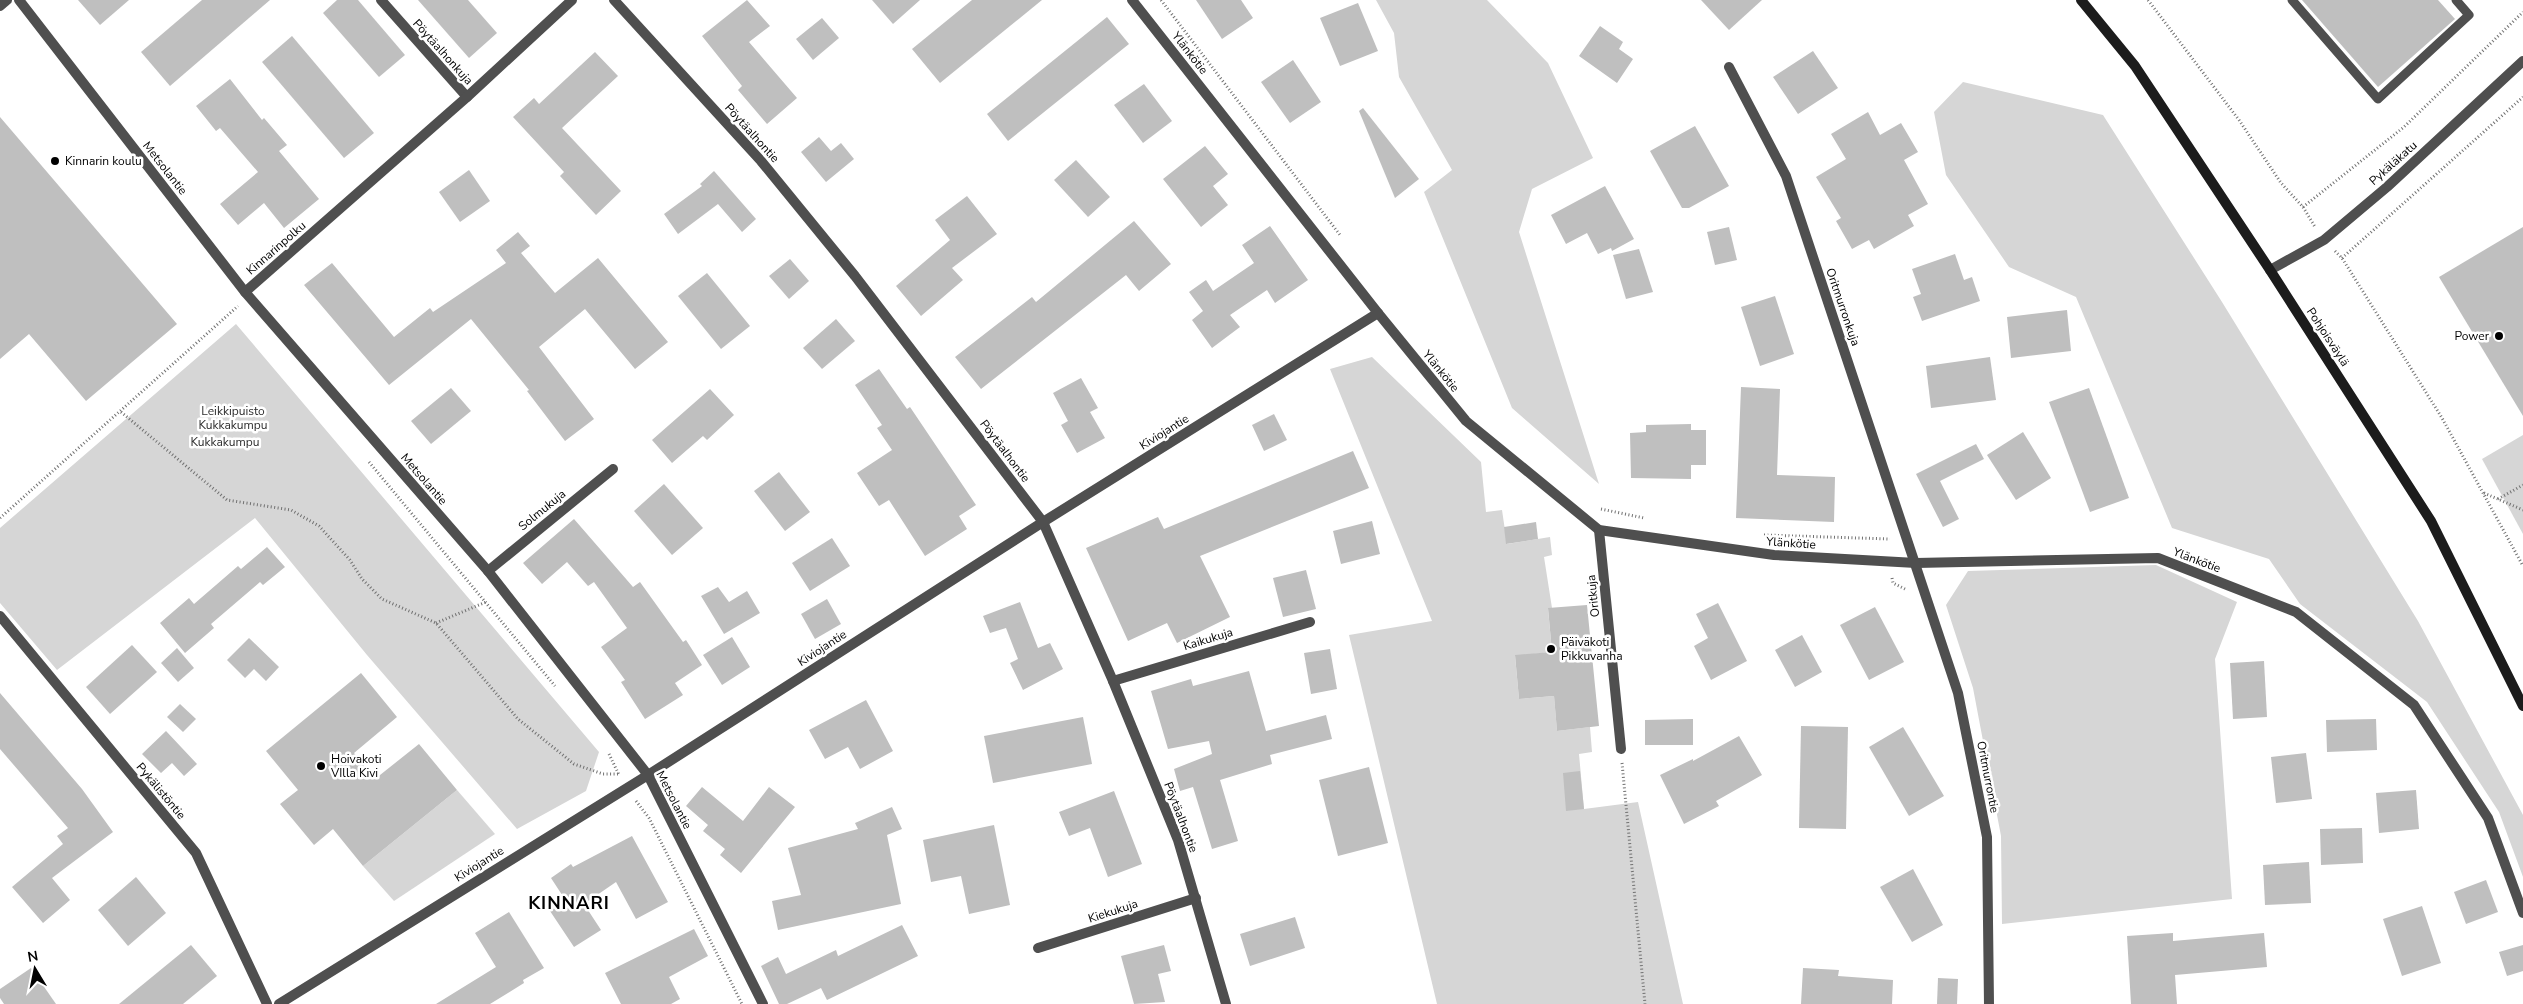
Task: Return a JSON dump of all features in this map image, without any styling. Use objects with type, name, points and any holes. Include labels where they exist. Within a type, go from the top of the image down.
[{"type":"main road","name":"Pohjoisväylä","points":[[2081,0],[2135,66],[2270,270],[2431,521],[2523,706]]},
{"type":"street","points":[[0,6],[7,0]]},
{"type":"street","name":"Metsolantie","points":[[19,0],[245,292],[488,571],[648,775],[763,1004]]},
{"type":"street","name":"Pöytäalhonkuja","points":[[381,0],[467,97]]},
{"type":"street","name":"Kinnarinpolku","points":[[245,292],[467,97],[572,0]]},
{"type":"street","name":"Pöytäalhontie","points":[[614,0],[761,161],[855,276],[1043,522],[1113,681],[1178,840],[1226,1004]]},
{"type":"street","name":"Ylänkötie","points":[[1132,0],[1378,313],[1466,421],[1599,530],[1774,555],[1916,563],[2158,558],[2296,612],[2414,705],[2488,818],[2523,913]]},
{"type":"street","name":"Pykäläkatu","points":[[2270,270],[2324,240],[2387,187],[2523,61]]},
{"type":"street","name":"Oritmurronkuja","points":[[1729,67],[1786,176],[1916,563]]},
{"type":"street","name":"Kiviojantie","points":[[279,1004],[648,775],[1043,522],[1378,313]]},
{"type":"street","name":"Solmukuja","points":[[488,571],[613,469]]},
{"type":"street","name":"Oritkuja","points":[[1599,530],[1621,749]]},
{"type":"street","name":"Oritmurrontie","points":[[1916,563],[1958,693],[1987,837],[1989,1004]]},
{"type":"street","name":"Pykälistöntie","points":[[0,616],[196,853],[267,1004]]},
{"type":"street","name":"Kaikukuja","points":[[1113,681],[1310,622]]},
{"type":"street","name":"Kiekukuja","points":[[1038,948],[1196,898]]},
{"type":"lane","points":[[2292,0],[2378,99],[2469,15],[2456,0]]},
{"type":"path","points":[[1162,0],[1343,239]]},
{"type":"path","points":[[2148,0],[2239,120],[2281,183],[2303,208],[2324,240],[2342,258],[2442,418],[2523,566]]},
{"type":"path","points":[[2303,208],[2404,127],[2523,12]]},
{"type":"path","points":[[2342,258],[2523,96]]},
{"type":"path","name":"Kinnarinpolku","points":[[0,518],[238,306],[245,292]]},
{"type":"path","points":[[232,298],[244,314]]},
{"type":"path","points":[[121,412],[227,500],[291,510],[319,526],[350,560],[362,579],[382,599],[436,623],[518,719],[574,764],[603,774],[619,774]]},
{"type":"path","points":[[365,458],[558,690]]},
{"type":"path","points":[[2498,499],[2523,485]]},
{"type":"path","points":[[2483,493],[2523,510]]},
{"type":"path","points":[[1596,507],[1648,519]]},
{"type":"path","points":[[1754,535],[1908,540]]},
{"type":"path","points":[[1882,539],[1893,583],[1910,591]]},
{"type":"path","points":[[436,623],[486,602]]},
{"type":"path","points":[[1621,749],[1644,1004]]},
{"type":"path","points":[[607,750],[625,788],[648,818],[742,1004]]},
{"type":"green space","points":[[1376,0],[1487,0],[1548,63],[1593,158],[1532,189],[1519,232],[1599,484],[1512,408],[1424,192],[1452,170],[1399,77],[1394,33]]},
{"type":"green space","points":[[1963,82],[2103,115],[2222,302],[2418,621],[2523,815],[2523,877],[2499,812],[2427,702],[2300,604],[2269,559],[2172,528],[2076,297],[2009,267],[1946,175],[1934,112]]},
{"type":"green space","name":"Kukkakumpu","points":[[236,324],[599,752],[586,791],[517,829],[367,655],[255,518],[57,670],[0,603],[0,528]]},
{"type":"green space","points":[[1372,357],[1481,462],[1486,512],[1502,510],[1507,544],[1550,537],[1552,555],[1544,557],[1552,608],[1548,609],[1552,652],[1515,656],[1519,699],[1554,696],[1557,731],[1590,727],[1592,752],[1579,754],[1584,809],[1638,802],[1683,1004],[1437,1004],[1349,635],[1432,621],[1330,369]]},
{"type":"green space","points":[[2523,435],[2523,534],[2482,459]]},
{"type":"green space","points":[[2156,565],[2237,602],[2215,659],[2232,899],[2002,924],[2001,836],[1973,688],[1946,605],[1968,571]]},
{"type":"green space","points":[[457,790],[495,834],[394,901],[363,866]]},
{"type":"building","points":[[78,0],[129,0],[100,25]]},
{"type":"building","points":[[202,0],[270,0],[170,86],[141,52]]},
{"type":"building","points":[[337,0],[358,0],[405,55],[379,77],[323,13]]},
{"type":"building","points":[[418,0],[468,0],[497,33],[469,58]]},
{"type":"building","points":[[747,0],[770,26],[749,42],[797,98],[767,124],[738,90],[742,86],[702,36]]},
{"type":"building","points":[[872,0],[920,0],[893,24]]},
{"type":"building","points":[[972,0],[1042,0],[940,83],[912,49]]},
{"type":"building","points":[[1196,0],[1241,0],[1253,18],[1222,39]]},
{"type":"building","points":[[1701,0],[1762,0],[1729,30]]},
{"type":"building","points":[[2302,0],[2438,0],[2455,19],[2378,87]]},
{"type":"building","points":[[1358,3],[1378,51],[1340,66],[1320,18]]},
{"type":"building","points":[[1107,17],[1129,44],[1008,141],[987,114]]},
{"type":"building","points":[[822,18],[839,38],[813,60],[796,39]]},
{"type":"building","points":[[1600,26],[1623,42],[1619,49],[1633,59],[1617,83],[1579,56]]},
{"type":"building","points":[[292,36],[374,133],[344,158],[262,62]]},
{"type":"building","points":[[1813,51],[1838,88],[1798,114],[1773,77]]},
{"type":"building","points":[[595,52],[618,76],[562,128],[621,191],[596,215],[560,176],[564,172],[513,117],[534,98],[539,104]]},
{"type":"building","points":[[1293,60],[1321,102],[1290,123],[1261,82]]},
{"type":"building","points":[[230,79],[262,120],[264,118],[287,145],[279,151],[319,199],[284,228],[264,203],[238,225],[220,204],[258,172],[220,128],[216,131],[196,106]]},
{"type":"building","points":[[1144,84],[1172,121],[1143,143],[1114,105]]},
{"type":"building","points":[[1363,108],[1419,179],[1395,198],[1359,111]]},
{"type":"building","points":[[1868,112],[1880,135],[1901,123],[1918,152],[1904,160],[1928,204],[1908,215],[1914,226],[1874,249],[1869,240],[1852,249],[1836,221],[1841,218],[1816,177],[1846,159],[1831,134]]},
{"type":"building","points":[[0,117],[177,324],[86,401],[29,334],[0,359]]},
{"type":"building","points":[[1695,126],[1729,186],[1689,208],[1682,208],[1650,151]]},
{"type":"building","points":[[819,137],[831,151],[841,143],[854,159],[826,182],[801,152]]},
{"type":"building","points":[[1205,146],[1228,174],[1213,186],[1228,205],[1201,227],[1163,179]]},
{"type":"building","points":[[1076,160],[1110,197],[1088,217],[1054,180]]},
{"type":"building","points":[[469,170],[490,201],[460,222],[439,192]]},
{"type":"building","points":[[714,171],[756,219],[742,232],[718,204],[678,234],[664,214],[702,186],[700,184]]},
{"type":"building","points":[[1605,186],[1634,239],[1612,251],[1611,248],[1598,254],[1587,233],[1566,244],[1551,215]]},
{"type":"building","points":[[967,196],[997,234],[952,268],[963,280],[921,316],[896,286],[950,240],[935,220]]},
{"type":"building","points":[[1134,221],[1171,264],[1139,291],[1126,275],[981,389],[955,357],[1032,297],[1036,302]]},
{"type":"building","points":[[1270,226],[1308,280],[1275,303],[1267,290],[1230,315],[1240,327],[1212,348],[1192,320],[1203,311],[1189,292],[1206,280],[1213,291],[1254,263],[1242,245]]},
{"type":"building","points":[[1729,227],[1737,260],[1715,265],[1707,232]]},
{"type":"building","name":"Power","points":[[2523,227],[2523,416],[2439,277]]},
{"type":"building","points":[[518,232],[530,246],[521,253],[555,293],[598,258],[668,342],[635,369],[585,309],[539,347],[594,419],[565,441],[527,391],[529,390],[471,319],[389,385],[304,285],[332,263],[394,337],[430,308],[433,312],[506,263],[496,250]]},
{"type":"building","points":[[1639,249],[1653,292],[1626,299],[1613,255]]},
{"type":"building","points":[[1955,254],[1964,280],[1972,277],[1980,301],[1922,321],[1913,297],[1921,294],[1912,269]]},
{"type":"building","points":[[790,259],[809,281],[789,299],[769,276]]},
{"type":"building","points":[[707,273],[750,326],[721,349],[678,296]]},
{"type":"building","points":[[1775,296],[1794,354],[1760,366],[1741,307]]},
{"type":"building","points":[[2067,310],[2071,351],[2011,358],[2007,317]]},
{"type":"building","points":[[836,319],[855,341],[822,369],[803,348]]},
{"type":"building","points":[[1990,357],[1996,400],[1931,408],[1926,366]]},
{"type":"building","points":[[879,369],[907,409],[910,407],[976,505],[959,516],[967,529],[925,556],[889,500],[879,506],[857,473],[892,450],[877,428],[882,425],[855,385]]},
{"type":"building","points":[[1081,378],[1098,408],[1090,412],[1105,438],[1077,453],[1061,425],[1068,421],[1053,393]]},
{"type":"building","points":[[1741,387],[1780,389],[1777,475],[1835,477],[1834,522],[1736,518]]},
{"type":"building","points":[[451,388],[471,411],[431,444],[411,421]]},
{"type":"building","points":[[2089,388],[2129,498],[2090,512],[2049,402]]},
{"type":"building","points":[[710,389],[734,415],[707,440],[703,436],[672,463],[652,440]]},
{"type":"building","points":[[1274,414],[1287,440],[1264,451],[1252,425]]},
{"type":"building","points":[[1691,424],[1691,430],[1706,430],[1706,465],[1691,465],[1691,479],[1631,478],[1630,433],[1646,432],[1646,425]]},
{"type":"building","points":[[2023,432],[2051,478],[2016,500],[1987,455]]},
{"type":"building","points":[[1976,444],[1984,459],[1940,481],[1959,519],[1943,527],[1916,474]]},
{"type":"building","points":[[1353,451],[1369,488],[1200,556],[1230,617],[1177,643],[1167,623],[1128,641],[1086,548],[1158,517],[1164,529]]},
{"type":"building","points":[[779,472],[810,512],[785,531],[754,491]]},
{"type":"building","points":[[664,484],[703,528],[672,555],[634,511]]},
{"type":"building","points":[[574,519],[633,587],[640,582],[683,642],[686,640],[702,665],[675,683],[683,695],[645,719],[621,682],[625,680],[601,647],[627,628],[594,582],[588,586],[567,562],[542,584],[523,563]]},
{"type":"building","points":[[1372,521],[1380,554],[1341,564],[1333,531]]},
{"type":"building","points":[[1536,522],[1538,539],[1506,544],[1504,527]]},
{"type":"building","points":[[832,538],[850,566],[810,591],[792,563]]},
{"type":"building","points":[[267,547],[285,567],[263,585],[260,582],[211,624],[214,628],[185,653],[160,623],[189,598],[194,604],[238,566],[241,569]]},
{"type":"building","points":[[1306,570],[1316,609],[1283,617],[1273,578]]},
{"type":"building","points":[[718,587],[729,602],[747,591],[760,613],[724,634],[701,596]]},
{"type":"building","points":[[827,599],[841,624],[815,639],[801,614]]},
{"type":"building","points":[[1020,602],[1038,648],[1050,643],[1063,669],[1023,690],[1010,663],[1018,659],[1006,628],[990,633],[983,616]]},
{"type":"building","points":[[1718,603],[1747,661],[1711,680],[1694,646],[1708,638],[1696,614]]},
{"type":"building","points":[[1587,605],[1599,726],[1557,731],[1554,696],[1519,699],[1515,655],[1552,652],[1548,608]]},
{"type":"building","points":[[1875,607],[1904,662],[1869,680],[1840,625]]},
{"type":"building","points":[[1802,635],[1822,672],[1795,687],[1775,650]]},
{"type":"building","points":[[732,637],[750,667],[722,685],[703,655]]},
{"type":"building","points":[[249,638],[279,667],[266,681],[254,669],[245,678],[227,660]]},
{"type":"building","points":[[132,645],[157,672],[110,714],[86,687]]},
{"type":"building","points":[[177,648],[194,668],[178,682],[161,663]]},
{"type":"building","points":[[1330,649],[1337,689],[1311,694],[1304,653]]},
{"type":"building","points":[[2264,661],[2267,717],[2233,719],[2230,663]]},
{"type":"building","points":[[1249,671],[1266,731],[1326,715],[1332,739],[1270,755],[1272,764],[1220,780],[1238,841],[1212,849],[1193,787],[1180,791],[1174,769],[1212,754],[1209,741],[1168,749],[1151,691],[1191,679],[1193,686]]},
{"type":"building","name":"Hoivakoti VIlla Kivi","points":[[361,673],[397,717],[354,753],[375,779],[419,744],[457,790],[363,866],[333,829],[314,845],[280,804],[298,790],[266,751]]},
{"type":"building","points":[[0,693],[82,789],[113,832],[52,878],[70,900],[43,923],[12,887],[63,844],[57,836],[68,828],[0,749]]},
{"type":"building","points":[[866,700],[893,751],[860,769],[848,747],[825,759],[809,730]]},
{"type":"building","points":[[180,704],[196,719],[183,732],[167,717]]},
{"type":"building","points":[[1083,717],[1092,764],[993,783],[984,736]]},
{"type":"building","points":[[1693,719],[1693,745],[1645,745],[1645,720]]},
{"type":"building","points":[[2376,719],[2377,750],[2327,752],[2326,720]]},
{"type":"building","points":[[1801,726],[1848,727],[1846,829],[1799,828]]},
{"type":"building","points":[[1903,727],[1944,796],[1909,816],[1869,747]]},
{"type":"building","points":[[166,731],[197,764],[184,776],[172,763],[161,773],[142,754]]},
{"type":"building","points":[[1739,736],[1762,775],[1716,801],[1719,806],[1684,824],[1660,775],[1693,759],[1693,761]]},
{"type":"building","points":[[2306,753],[2312,799],[2276,803],[2271,757]]},
{"type":"building","points":[[1369,767],[1388,843],[1338,856],[1319,780]]},
{"type":"building","points":[[1580,771],[1584,809],[1566,811],[1563,773]]},
{"type":"building","points":[[702,787],[743,821],[769,787],[795,807],[741,873],[720,855],[725,849],[703,831],[708,825],[686,806]]},
{"type":"building","points":[[2416,790],[2419,829],[2379,833],[2376,793]]},
{"type":"building","points":[[1114,791],[1142,864],[1108,877],[1090,828],[1069,836],[1059,812]]},
{"type":"building","points":[[892,807],[902,829],[887,835],[901,904],[778,930],[772,901],[801,895],[788,848],[858,829],[855,823]]},
{"type":"building","points":[[994,825],[1010,905],[969,914],[961,876],[931,882],[923,840]]},
{"type":"building","points":[[2362,828],[2363,863],[2321,865],[2320,829]]},
{"type":"building","points":[[632,836],[668,902],[636,919],[616,882],[584,904],[601,930],[574,947],[550,911],[566,901],[551,878],[571,864],[573,867]]},
{"type":"building","points":[[2309,862],[2311,903],[2265,905],[2263,865]]},
{"type":"building","points":[[1913,869],[1943,925],[1912,942],[1880,887]]},
{"type":"building","points":[[136,877],[166,913],[128,946],[98,910]]},
{"type":"building","points":[[2486,880],[2498,912],[2466,924],[2454,892]]},
{"type":"building","points":[[2422,906],[2441,963],[2402,976],[2383,919]]},
{"type":"building","points":[[509,912],[544,968],[523,980],[524,983],[490,1004],[436,1004],[496,967],[475,933]]},
{"type":"building","points":[[1295,917],[1305,948],[1250,966],[1240,934]]},
{"type":"building","points":[[902,925],[918,956],[827,1000],[821,988],[787,1004],[779,1004],[761,966],[778,957],[786,974],[836,950],[838,956]]},
{"type":"building","points":[[694,929],[708,956],[669,977],[680,999],[671,1004],[621,1004],[605,973]]},
{"type":"building","points":[[2173,933],[2173,941],[2264,933],[2267,967],[2175,975],[2177,1004],[2131,1004],[2127,936]]},
{"type":"building","points":[[191,945],[217,976],[183,1004],[119,1004]]},
{"type":"building","points":[[1164,945],[1171,971],[1158,974],[1165,1002],[1134,1004],[1121,956]]},
{"type":"building","points":[[2523,945],[2523,971],[2507,976],[2499,952]]},
{"type":"building","points":[[31,968],[56,1004],[4,1004],[0,998],[0,989]]},
{"type":"building","points":[[1803,968],[1839,970],[1838,976],[1893,980],[1892,1004],[1801,1004]]},
{"type":"building","points":[[1938,978],[1958,979],[1957,1004],[1937,1004]]},
{"type":"place","name":"Kinnarin koulu","points":[[55,161]]},
{"type":"place","name":"Power","points":[[2499,336]]},
{"type":"place","name":"Päiväkoti Pikkuvanha","points":[[1551,649]]},
{"type":"place","name":"Hoivakoti VIlla Kivi","points":[[321,766]]},
{"type":"district","name":"KINNARI","points":[[569,903]]},
{"type":"park label","name":"Leikkipuisto Kukkakumpu","points":[[233,418]]}]
